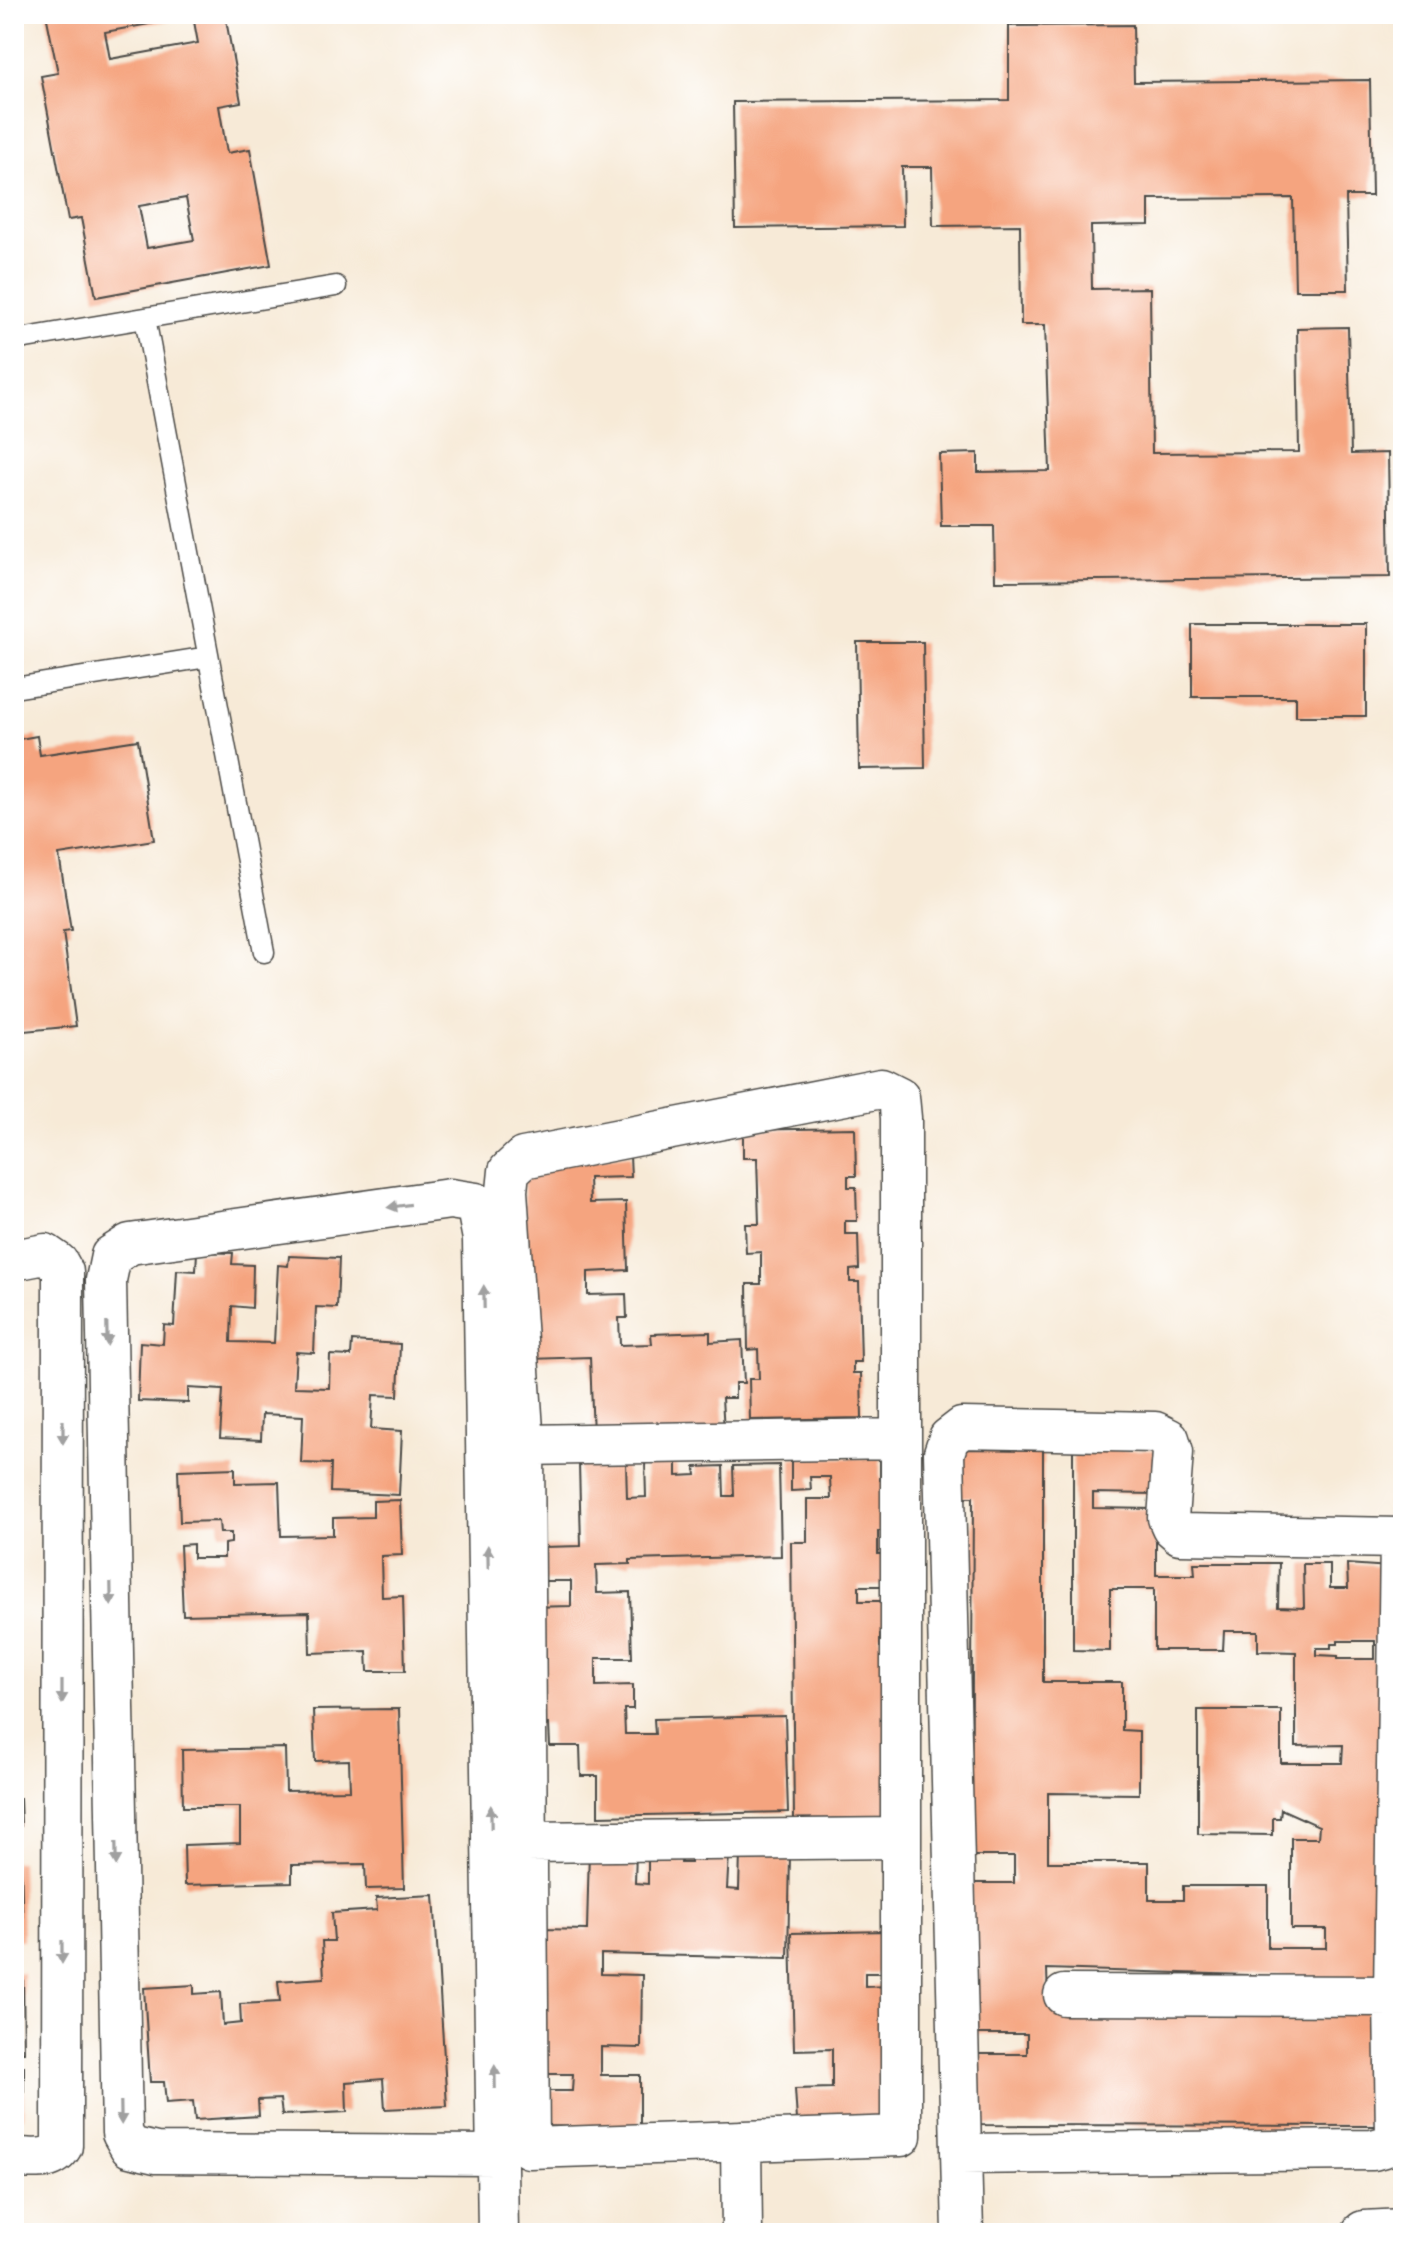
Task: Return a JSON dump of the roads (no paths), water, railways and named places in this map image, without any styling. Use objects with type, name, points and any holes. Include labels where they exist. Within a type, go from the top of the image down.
[{"type":"street","points":[[881,1088],[899,1097],[900,1439],[901,2136],[529,2148],[524,1445],[507,1191],[509,1171],[523,1158],[881,1088]]},
{"type":"street","points":[[496,2155],[156,2153],[130,2147],[122,2133],[106,1280],[111,1256],[130,1244],[450,1199],[476,1203],[483,1239],[498,2233]]},
{"type":"street","points":[[14,1260],[45,1254],[58,1263],[63,1272],[62,2146],[50,2158],[14,2158]]},
{"type":"street","points":[[961,2154],[1373,2150],[1387,2146],[1396,2136],[1394,1996],[1402,1538],[1180,1534],[1168,1518],[1173,1452],[1169,1439],[1155,1432],[962,1428],[949,1438],[944,1453],[961,2154],[963,2233]]},
{"type":"street","points":[[524,1445],[900,1439]]},
{"type":"street","points":[[527,1842],[900,1838]]},
{"type":"street","points":[[1064,1995],[1394,1996]]},
{"type":"street","points":[[741,2141],[742,2233]]},
{"type":"street","points":[[1364,2233],[1403,2231]]},
{"type":"lane","points":[[14,340],[336,286]]},
{"type":"lane","points":[[145,318],[264,952]]},
{"type":"lane","points":[[14,688],[208,657]]}]
